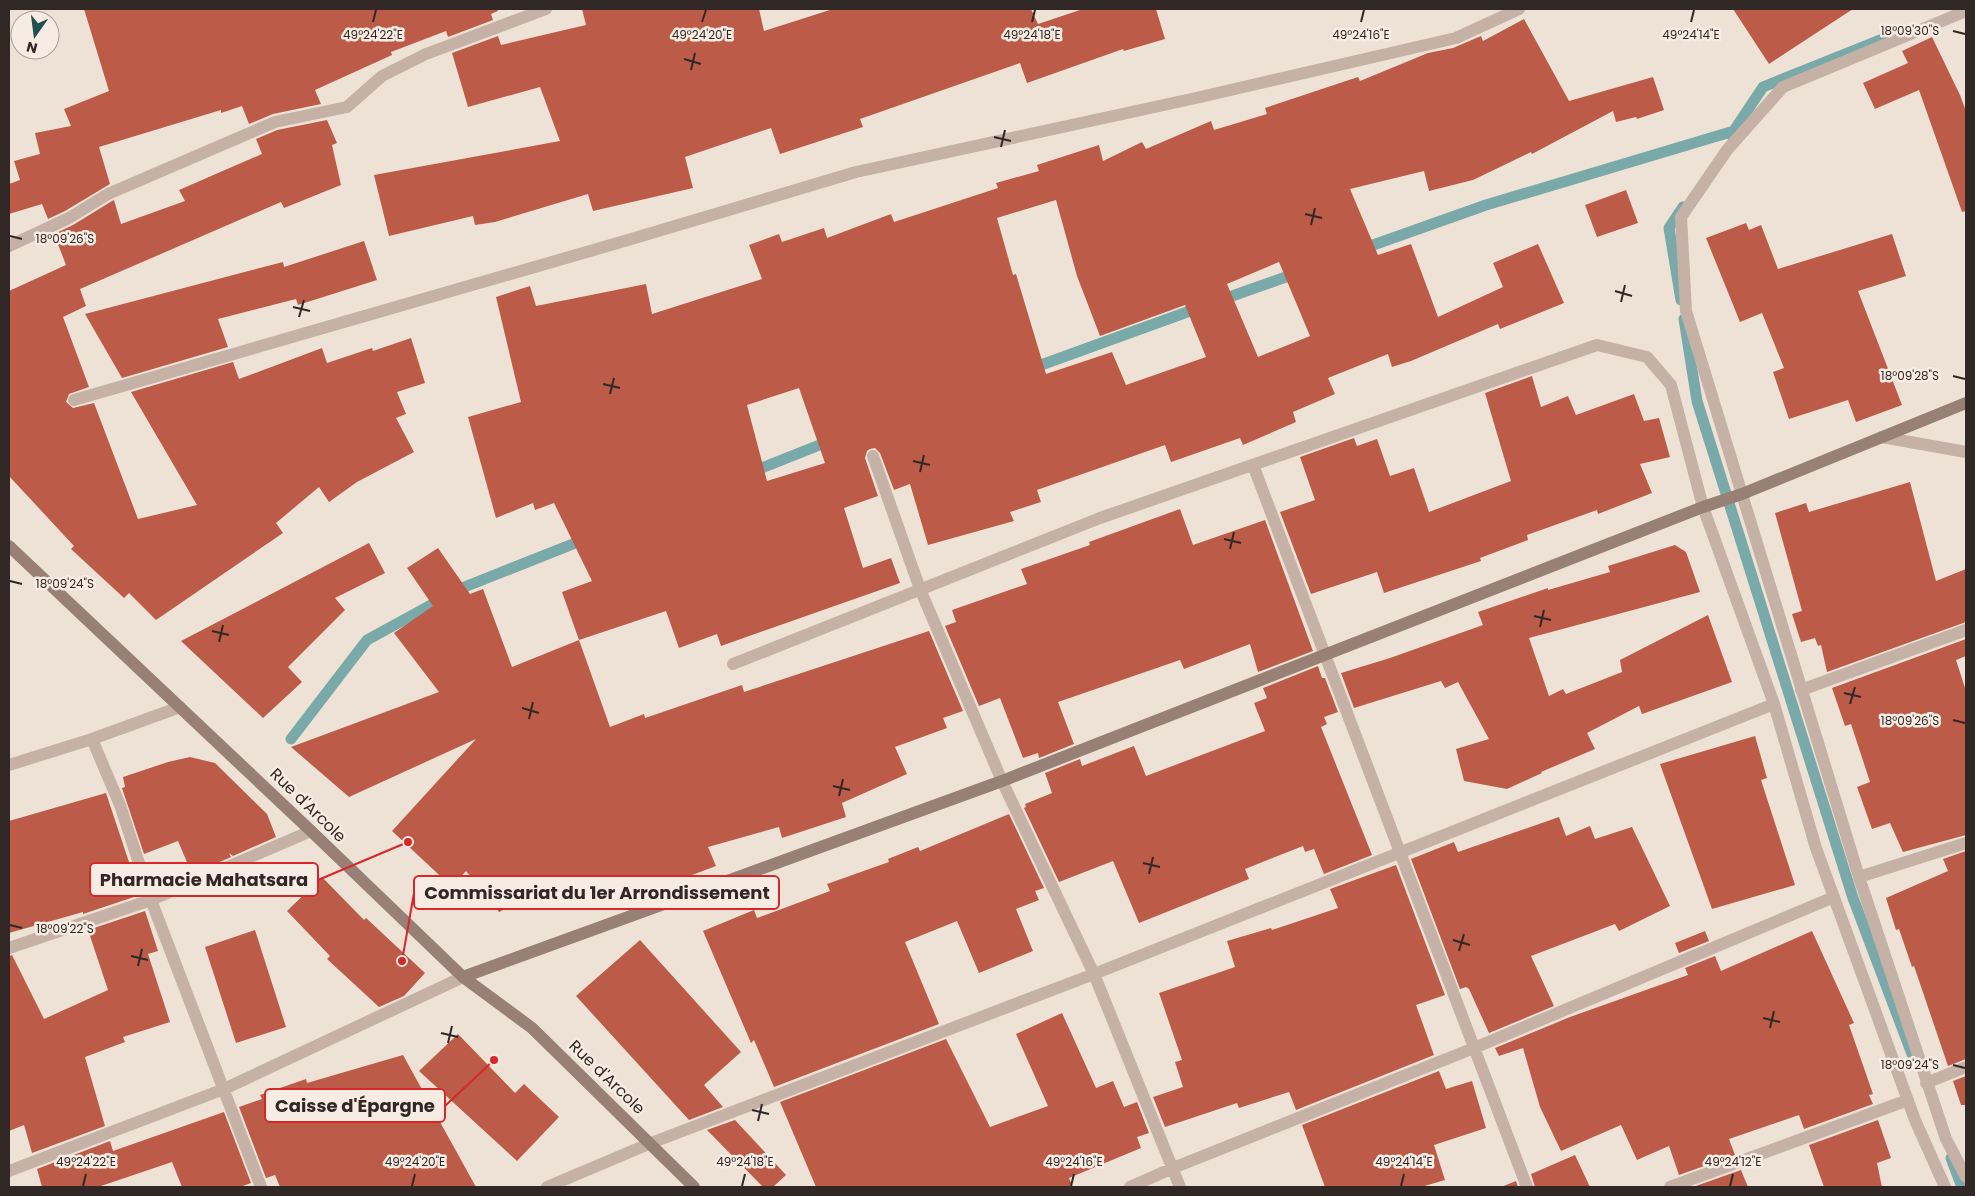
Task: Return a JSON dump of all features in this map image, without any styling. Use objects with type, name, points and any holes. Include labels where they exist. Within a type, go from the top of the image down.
[{"type":"street","points":[[9,246],[69,218],[108,194],[275,122],[347,107],[382,76],[426,54],[546,9]]},
{"type":"street","points":[[74,400],[856,172],[1196,98],[1456,38],[1519,9]]},
{"type":"street","points":[[1966,11],[1783,87],[1727,150],[1681,217],[1686,311],[1859,877],[1926,1083],[1946,1139],[1966,1177]]},
{"type":"street","points":[[733,664],[1100,518],[1597,344],[1646,357],[1671,386],[1703,507],[1774,704],[1816,848],[1915,1120],[1945,1187]]},
{"type":"street","points":[[9,1171],[224,1089],[463,977],[1002,781],[1703,507],[1742,494],[1966,403]]},
{"type":"street","points":[[1882,437],[1966,452]]},
{"type":"street","points":[[873,456],[920,589],[1002,781],[1094,974],[1180,1187]]},
{"type":"street","points":[[1252,465],[1527,1187]]},
{"type":"street","name":"Rue d'Arcole","points":[[9,546],[312,830],[463,977],[532,1028],[694,1187]]},
{"type":"street","points":[[1801,690],[1966,630]]},
{"type":"street","points":[[547,1187],[651,1143],[1094,974],[1774,704]]},
{"type":"street","points":[[9,765],[92,739],[180,706]]},
{"type":"street","points":[[92,739],[120,805],[151,900],[261,1187]]},
{"type":"street","points":[[9,948],[151,900],[312,830]]},
{"type":"street","points":[[1859,877],[1966,843]]},
{"type":"street","points":[[1130,1187],[1173,1168],[1474,1048],[1834,897]]},
{"type":"street","points":[[1926,1083],[1966,1067]]},
{"type":"street","points":[[1670,1187],[1908,1100]]},
{"type":"building","points":[[84,9],[497,9],[498,11],[491,14],[493,20],[448,37],[446,31],[391,52],[392,55],[315,90],[321,104],[273,114],[249,124],[242,106],[221,113],[221,110],[99,147],[110,184],[48,219],[42,204],[9,214],[9,184],[20,180],[14,161],[40,154],[35,133],[71,126],[64,109],[109,91]]},
{"type":"building","points":[[582,9],[759,9],[764,31],[833,9],[1031,9],[1038,24],[1083,9],[1156,9],[1165,39],[1124,51],[1123,49],[1027,83],[1020,63],[860,119],[863,127],[780,154],[771,128],[685,157],[693,188],[593,211],[588,194],[495,222],[475,225],[473,216],[389,236],[374,175],[560,141],[540,87],[468,107],[452,53],[498,36],[501,45],[586,25]]},
{"type":"building","points":[[1733,9],[1853,9],[1769,64]]},
{"type":"building","points":[[1524,19],[1569,101],[1653,77],[1664,110],[1637,119],[1636,117],[1616,122],[1613,111],[1532,154],[1531,152],[1473,180],[1429,191],[1424,171],[1350,189],[1378,255],[1411,244],[1438,317],[1503,287],[1493,263],[1538,244],[1564,303],[1500,329],[1498,324],[1411,361],[1392,367],[1388,354],[1328,378],[1335,394],[1293,412],[1296,422],[1243,445],[1240,438],[1171,462],[1165,445],[1037,490],[1041,502],[1010,512],[1014,521],[928,545],[910,484],[894,490],[880,453],[875,448],[870,449],[867,451],[865,458],[878,496],[844,508],[863,568],[891,558],[900,583],[721,646],[717,634],[679,648],[666,611],[579,640],[562,592],[592,581],[554,503],[535,510],[533,503],[496,518],[468,417],[521,402],[496,297],[530,286],[536,306],[646,284],[652,314],[762,279],[749,245],[779,234],[782,242],[824,228],[827,238],[891,214],[894,222],[998,188],[996,183],[1039,171],[1037,165],[1099,145],[1103,161],[1142,142],[1146,149],[1211,121],[1214,130],[1267,114],[1265,108],[1358,77],[1360,81],[1428,53],[1453,48],[1481,36],[1483,41]],"holes":[[[1056,200],[1077,276],[1100,336],[1185,305],[1206,357],[1126,385],[1112,352],[1046,374],[1016,274],[1013,275],[997,218]],[[1279,262],[1310,336],[1258,357],[1227,284]],[[799,388],[825,463],[767,481],[747,405]]]},
{"type":"building","points":[[1932,37],[1966,111],[1966,211],[1962,212],[1919,90],[1875,109],[1863,83],[1908,63],[1902,51]]},
{"type":"building","points":[[327,120],[337,143],[332,145],[341,185],[284,208],[281,202],[80,289],[86,306],[63,317],[89,387],[69,394],[66,402],[73,408],[94,403],[138,519],[197,505],[131,392],[233,362],[239,379],[322,348],[327,363],[372,348],[373,351],[411,338],[425,383],[397,392],[406,414],[396,418],[414,452],[357,482],[329,502],[319,487],[276,523],[283,533],[156,620],[129,593],[124,598],[71,549],[74,546],[9,476],[9,291],[66,265],[54,234],[73,225],[112,201],[114,200],[121,224],[185,201],[179,190],[262,154],[256,139],[277,130]]},
{"type":"building","points":[[1626,190],[1638,223],[1597,237],[1585,205]]},
{"type":"building","points":[[1746,223],[1749,230],[1761,225],[1778,269],[1892,234],[1906,276],[1858,291],[1902,405],[1856,422],[1848,400],[1789,419],[1773,372],[1784,368],[1762,313],[1740,322],[1706,238]]},
{"type":"building","points":[[364,241],[377,280],[298,305],[296,299],[218,319],[228,347],[122,378],[85,314],[283,262],[284,267]]},
{"type":"building","points":[[1532,376],[1541,407],[1568,396],[1576,415],[1634,394],[1644,421],[1659,418],[1670,457],[1640,464],[1652,493],[1598,514],[1597,510],[1527,535],[1528,540],[1480,558],[1481,561],[1384,593],[1377,572],[1311,594],[1280,512],[1315,500],[1300,457],[1354,438],[1357,446],[1377,439],[1390,476],[1414,468],[1429,512],[1511,481],[1485,393]]},
{"type":"building","points":[[1910,482],[1936,581],[1966,569],[1966,622],[1827,672],[1821,645],[1818,646],[1815,638],[1801,642],[1792,614],[1802,611],[1775,513],[1806,503],[1809,512]]},
{"type":"building","points":[[1180,509],[1193,545],[1265,520],[1313,651],[1258,672],[1250,644],[1184,669],[1180,660],[1058,702],[1074,744],[1039,758],[1038,753],[1023,758],[1000,698],[979,706],[945,626],[956,622],[952,610],[1027,584],[1021,569],[1090,545],[1089,542]]},
{"type":"building","points":[[369,543],[385,573],[335,598],[345,610],[288,667],[302,682],[263,718],[181,641]]},
{"type":"building","points":[[1675,545],[1686,552],[1700,592],[1529,638],[1549,696],[1563,689],[1566,694],[1622,672],[1620,660],[1708,615],[1732,682],[1642,714],[1639,706],[1587,733],[1595,749],[1507,789],[1464,781],[1456,749],[1489,739],[1458,682],[1445,688],[1441,681],[1354,708],[1341,673],[1483,625],[1478,612],[1548,588],[1548,590],[1610,572],[1608,566]]},
{"type":"building","points":[[438,548],[470,594],[483,589],[512,667],[579,640],[610,727],[644,714],[645,718],[742,685],[744,692],[929,631],[963,711],[943,718],[947,728],[895,747],[907,774],[842,803],[846,817],[782,838],[779,827],[708,847],[716,866],[604,908],[596,889],[559,908],[548,887],[499,912],[466,871],[452,887],[392,831],[476,739],[349,797],[291,747],[439,692],[394,633],[433,606],[407,568]]},
{"type":"building","points":[[1966,639],[1966,656],[1956,660],[1966,691],[1966,835],[1903,852],[1890,823],[1872,829],[1857,787],[1870,782],[1851,724],[1845,726],[1832,688]]},
{"type":"building","points":[[1318,666],[1322,678],[1325,678],[1338,712],[1324,717],[1327,724],[1321,727],[1372,855],[1324,874],[1314,849],[1305,852],[1303,846],[1245,869],[1249,879],[1139,923],[1113,861],[1059,882],[1024,808],[1026,807],[1025,804],[1052,793],[1045,773],[1080,759],[1082,766],[1134,746],[1146,776],[1265,731],[1254,703],[1267,698],[1263,688]]},
{"type":"building","points":[[1755,736],[1767,778],[1761,780],[1795,885],[1712,909],[1660,764]]},
{"type":"building","points":[[190,757],[215,763],[267,814],[276,837],[233,856],[229,853],[231,857],[192,874],[178,841],[144,854],[122,788],[125,787],[123,777],[168,762]]},
{"type":"building","points":[[106,793],[140,895],[83,914],[83,912],[9,933],[9,821]]},
{"type":"building","points":[[1009,814],[1044,888],[1035,891],[1039,900],[1016,909],[1033,951],[979,973],[957,921],[905,942],[939,1024],[774,1087],[754,1040],[751,1043],[703,931],[754,910],[757,918],[830,891],[827,884],[889,862],[888,859],[918,847],[920,851]]},
{"type":"building","points":[[1559,817],[1566,836],[1590,826],[1595,839],[1632,827],[1670,906],[1619,931],[1615,924],[1531,956],[1554,1006],[1489,1033],[1469,989],[1466,987],[1460,989],[1411,859],[1454,842],[1458,852]]},
{"type":"building","points":[[1966,851],[1966,1059],[1948,1066],[1914,966],[1912,967],[1899,929],[1896,930],[1886,898],[1948,871],[1943,859]]},
{"type":"building","points":[[1396,865],[1445,995],[1416,1005],[1434,1055],[1296,1110],[1289,1092],[1239,1108],[1237,1103],[1165,1127],[1153,1097],[1183,1087],[1175,1062],[1182,1060],[1159,993],[1235,967],[1227,941],[1271,928],[1272,930],[1338,908],[1330,889]]},
{"type":"building","points":[[322,877],[364,920],[366,918],[425,973],[404,996],[379,1007],[327,959],[330,956],[287,911]]},
{"type":"building","points":[[145,911],[158,951],[148,954],[170,1022],[123,1037],[125,1042],[85,1057],[105,1126],[32,1153],[24,1125],[9,1131],[9,956],[12,955],[44,1019],[108,990],[88,930]]},
{"type":"building","points":[[255,930],[286,1027],[236,1043],[205,947]]},
{"type":"building","points":[[1705,931],[1709,941],[1679,953],[1675,943]]},
{"type":"building","points":[[1812,931],[1854,1023],[1849,1025],[1873,1094],[1869,1095],[1873,1104],[1804,1129],[1799,1115],[1729,1139],[1735,1155],[1679,1175],[1669,1146],[1637,1160],[1621,1125],[1561,1151],[1540,1107],[1523,1048],[1499,1056],[1495,1048],[1570,1017],[1688,975],[1685,968],[1715,956],[1721,971]]},
{"type":"building","points":[[640,940],[741,1052],[704,1085],[723,1107],[689,1120],[576,996]]},
{"type":"building","points":[[1062,1013],[1096,1088],[1113,1081],[1124,1107],[1137,1102],[1149,1133],[1137,1137],[1141,1148],[1069,1178],[1073,1187],[816,1187],[780,1102],[946,1039],[990,1127],[1048,1106],[1016,1034]]},
{"type":"building","points":[[458,1034],[515,1093],[524,1084],[559,1117],[517,1161],[419,1071]]},
{"type":"building","points":[[403,1055],[476,1187],[280,1187],[275,1175],[266,1178],[239,1107],[262,1099],[260,1095],[306,1079],[307,1083]]},
{"type":"building","points":[[1439,1071],[1446,1089],[1472,1081],[1486,1128],[1434,1145],[1445,1180],[1421,1187],[1325,1187],[1302,1125]]},
{"type":"building","points":[[1966,1076],[1966,1105],[1961,1105],[1953,1081]]},
{"type":"building","points":[[224,1112],[251,1183],[240,1187],[182,1187],[172,1162],[98,1187],[42,1187],[37,1169],[110,1141],[113,1151]]},
{"type":"building","points":[[735,1120],[786,1175],[773,1187],[763,1187],[707,1130]]},
{"type":"building","points":[[1878,1120],[1891,1158],[1877,1163],[1882,1187],[1824,1187],[1809,1145]]},
{"type":"building","points":[[1575,1155],[1590,1187],[1535,1187],[1531,1174]]},
{"type":"building","points":[[1741,1170],[1748,1187],[1693,1187]]},
{"type":"building","points":[[1516,1181],[1518,1187],[1501,1187]]},
{"type":"waterway","points":[[1731,135],[1763,87],[1885,38]]},
{"type":"waterway","points":[[1359,250],[1486,205],[1734,131]]},
{"type":"waterway","points":[[1681,300],[1669,228],[1683,207]]},
{"type":"waterway","points":[[1218,301],[1300,272]]},
{"type":"waterway","points":[[1030,369],[1201,307]]},
{"type":"waterway","points":[[1684,319],[1697,401],[1853,898],[1912,1054]]},
{"type":"waterway","points":[[749,473],[832,440]]},
{"type":"waterway","points":[[291,739],[367,640],[462,588],[588,538]]},
{"type":"waterway","points":[[1951,1158],[1962,1187]]},
{"type":"place","name":"Pharmacie Mahatsara","points":[[408,842]]},
{"type":"place","name":"Commissariat du 1er Arrondissement","points":[[402,961]]},
{"type":"place","name":"Caisse d'Épargne","points":[[494,1060]]}]
